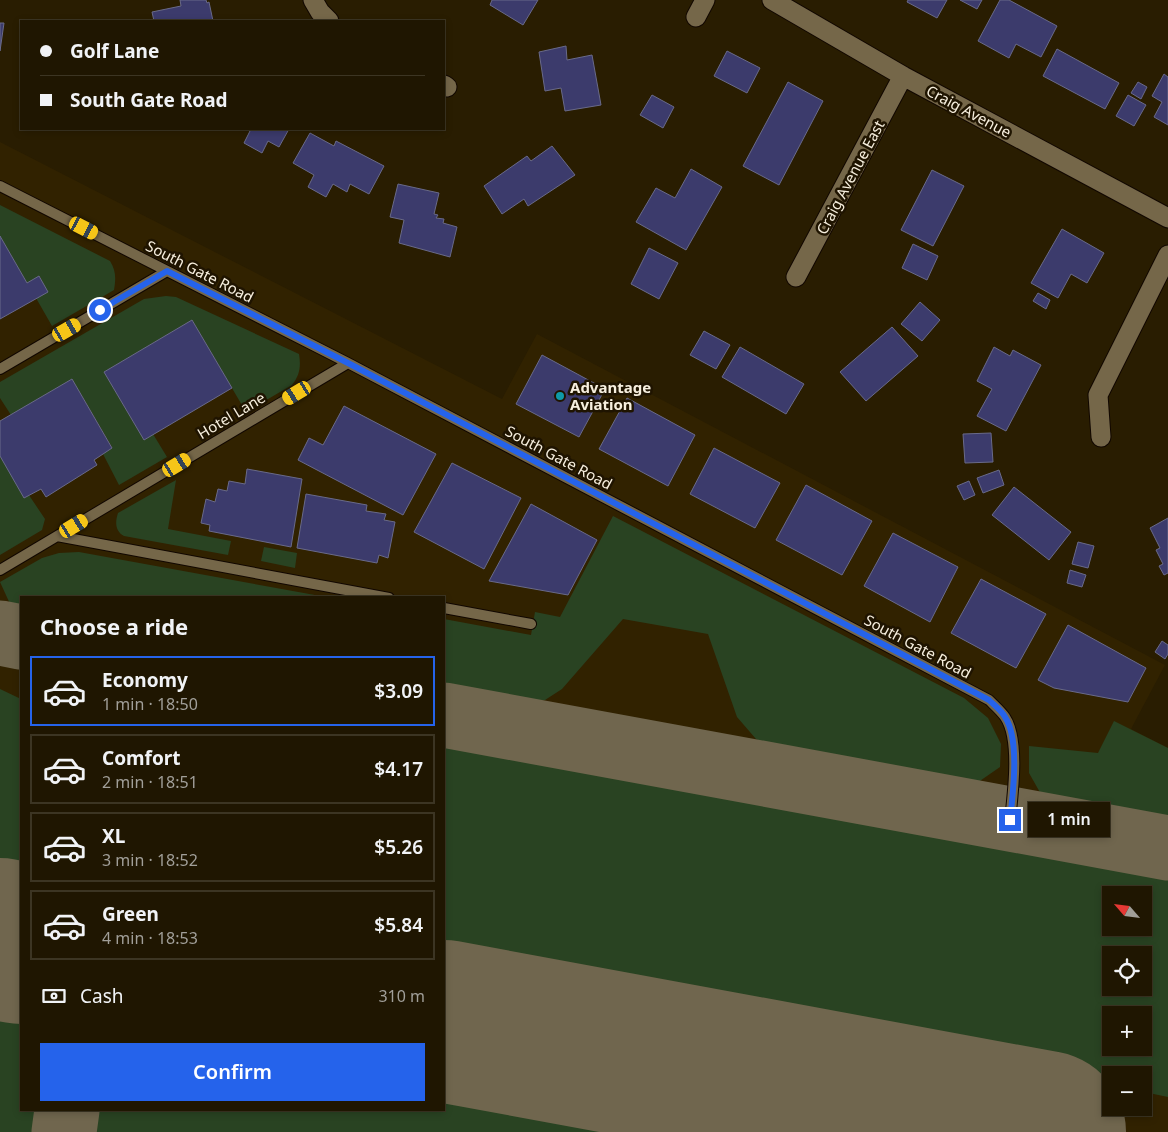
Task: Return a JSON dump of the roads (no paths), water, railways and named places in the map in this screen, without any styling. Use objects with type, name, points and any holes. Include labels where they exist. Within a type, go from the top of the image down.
[{"type":"street","points":[[313,0],[327,20]]},
{"type":"street","points":[[696,16],[705,0]]},
{"type":"street","name":"Craig Avenue","points":[[772,0],[903,76],[1168,218]]},
{"type":"street","name":"Craig Avenue East","points":[[796,277],[903,76]]},
{"type":"street","points":[[1101,436],[1098,395],[1168,255]]},
{"type":"lane","name":"South Gate Road","points":[[0,186],[348,363],[989,700],[1006,717],[1014,745],[1014,789],[1010,820]]},
{"type":"lane","points":[[0,369],[167,271]]},
{"type":"lane","name":"Hotel Lane","points":[[0,570],[348,363]]},
{"type":"lane","points":[[57,536],[378,596]]},
{"type":"lane","points":[[445,608],[531,624]]},
{"type":"place","name":"Advantage Aviation","points":[[560,396]]}]
